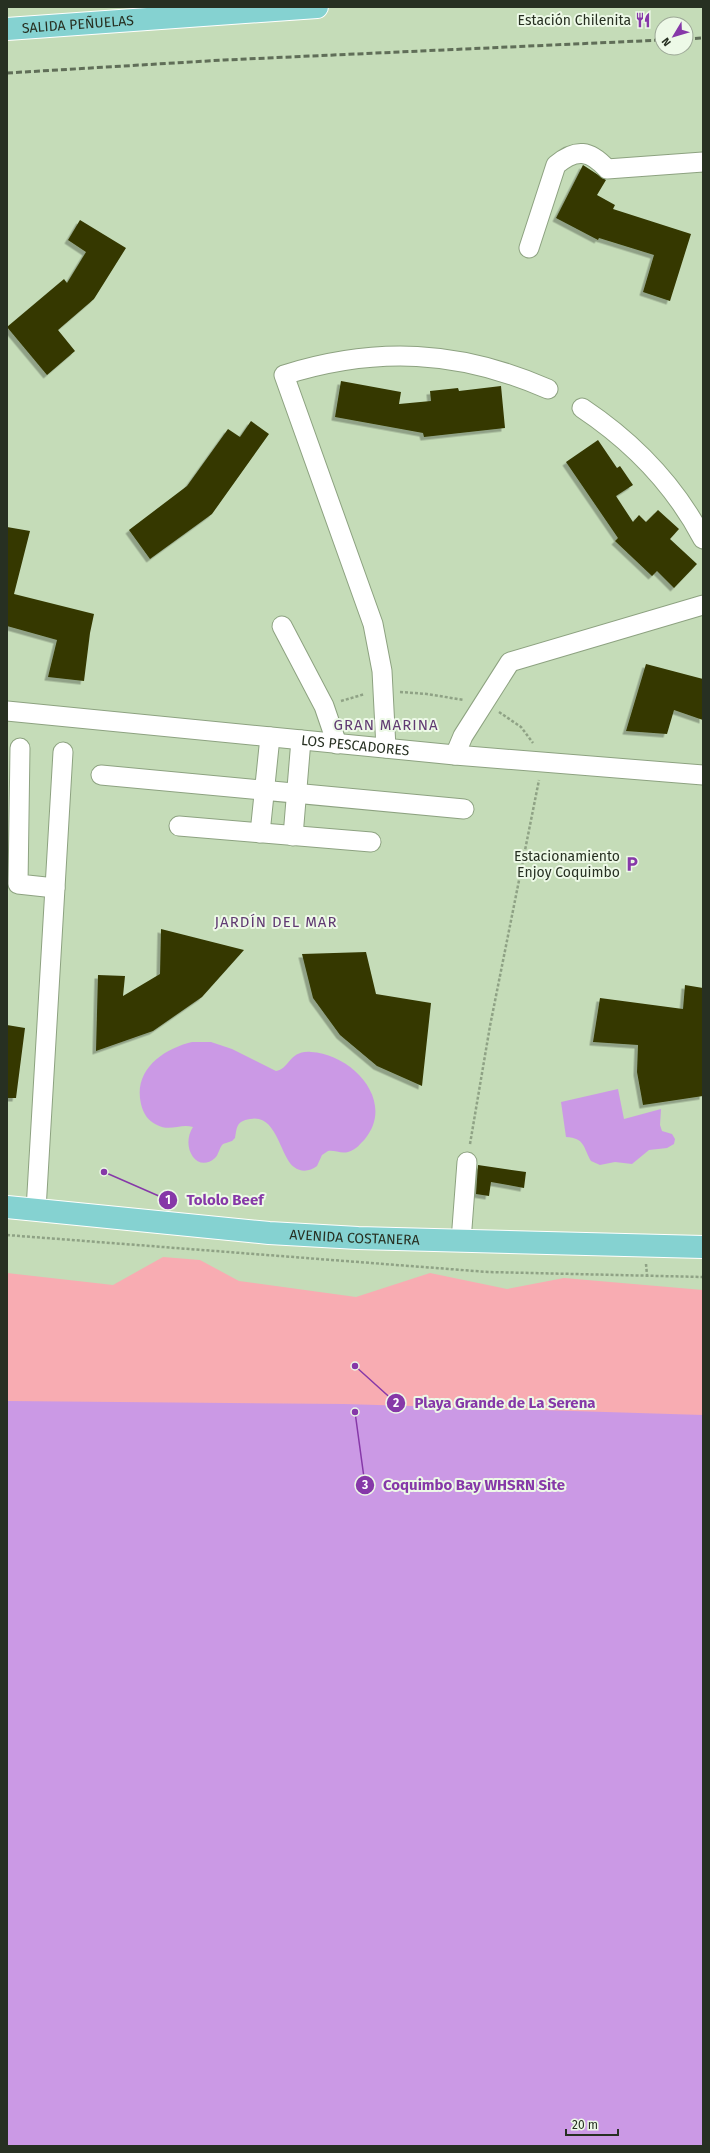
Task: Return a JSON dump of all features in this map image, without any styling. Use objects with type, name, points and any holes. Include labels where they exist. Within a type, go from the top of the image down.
[{"type":"main road","name":"SALIDA PEÑUELAS","points":[[7,29],[228,9],[317,7]]},
{"type":"main road","name":"AVENIDA COSTANERA","points":[[7,1207],[269,1233],[358,1238],[703,1247]]},
{"type":"street","points":[[529,248],[556,165],[564,159],[582,153],[595,158],[606,169],[703,162]]},
{"type":"street","points":[[386,748],[383,692],[378,646],[373,624],[284,376],[308,368],[357,358],[414,356],[440,358],[485,366],[548,389]]},
{"type":"street","points":[[582,408],[606,424],[648,461],[683,505],[703,539]]},
{"type":"street","points":[[455,755],[463,736],[510,662],[703,606]]},
{"type":"street","points":[[282,626],[324,706],[337,744]]},
{"type":"street","name":"LOS PESCADORES","points":[[7,711],[455,755],[703,775]]},
{"type":"street","points":[[260,833],[270,737]]},
{"type":"street","points":[[293,836],[301,740]]},
{"type":"street","points":[[20,748],[13,884],[55,888]]},
{"type":"street","points":[[36,1210],[63,752]]},
{"type":"street","points":[[101,775],[464,810]]},
{"type":"street","points":[[179,826],[371,842]]},
{"type":"street","points":[[461,1241],[467,1162]]},
{"type":"path","points":[[324,706],[372,693],[383,692],[427,694],[483,704],[504,714],[521,727],[539,751],[542,762],[490,1026],[467,1162]]},
{"type":"path","points":[[7,1235],[488,1272],[703,1277]]},
{"type":"shaded area","points":[[192,1042],[211,1042],[232,1049],[276,1071],[284,1067],[298,1054],[304,1052],[326,1055],[341,1061],[354,1070],[365,1082],[372,1095],[375,1110],[373,1124],[365,1139],[356,1148],[345,1152],[328,1151],[322,1155],[317,1166],[303,1171],[297,1169],[289,1162],[277,1137],[266,1123],[259,1119],[245,1120],[238,1126],[235,1138],[232,1141],[223,1144],[215,1158],[208,1162],[202,1163],[192,1156],[188,1143],[189,1135],[193,1127],[184,1126],[166,1128],[154,1123],[143,1111],[140,1092],[146,1071],[153,1063],[171,1050]]},
{"type":"shaded area","points":[[618,1089],[624,1119],[661,1109],[660,1125],[662,1131],[672,1134],[675,1139],[674,1144],[667,1148],[649,1150],[632,1164],[615,1162],[600,1165],[591,1161],[580,1141],[566,1137],[561,1102]]},
{"type":"shaded area","points":[[163,1257],[200,1260],[239,1281],[356,1297],[430,1273],[507,1289],[564,1278],[703,1290],[703,1549],[7,1529],[7,1273],[113,1285]]},
{"type":"shaded area","points":[[7,1401],[344,1404],[703,1415],[703,2146],[7,2146]]},
{"type":"building","points":[[583,165],[606,180],[597,195],[615,205],[613,209],[691,234],[670,301],[643,292],[654,255],[599,238],[598,240],[556,218]]},
{"type":"building","points":[[80,220],[126,248],[94,299],[58,330],[75,351],[47,375],[7,327],[64,279],[67,283],[86,252],[68,240]]},
{"type":"building","points":[[341,381],[401,392],[399,404],[431,401],[430,391],[458,388],[459,391],[501,386],[505,428],[424,437],[423,433],[335,417]]},
{"type":"building","points":[[251,421],[269,434],[212,514],[150,559],[129,530],[187,486],[228,429],[240,437]]},
{"type":"building","points":[[598,440],[617,468],[620,466],[633,485],[616,496],[633,522],[639,515],[646,522],[658,510],[679,529],[670,539],[697,564],[674,588],[657,571],[652,576],[615,541],[618,538],[566,462]]},
{"type":"building","points":[[7,527],[30,531],[14,594],[94,614],[84,681],[48,677],[57,640],[7,626]]},
{"type":"building","points":[[646,664],[703,679],[703,720],[674,710],[667,734],[626,731]]},
{"type":"building","points":[[161,929],[244,950],[202,997],[153,1031],[96,1051],[98,975],[125,976],[123,996],[160,974]]},
{"type":"building","points":[[366,952],[376,994],[431,1003],[422,1086],[377,1066],[340,1035],[313,998],[302,954]]},
{"type":"building","points":[[685,985],[703,988],[703,1096],[643,1105],[637,1072],[638,1045],[593,1042],[600,998],[683,1009]]},
{"type":"building","points":[[7,1025],[25,1028],[16,1098],[7,1098]]},
{"type":"building","points":[[478,1165],[526,1172],[524,1188],[491,1182],[489,1196],[476,1194]]},
{"type":"railway","points":[[694,39],[703,38]]},
{"type":"railway","points":[[7,73],[224,60],[654,40]]},
{"type":"place","name":"Estación Chilenita","points":[[643,20]]},
{"type":"place","name":"Estacionamiento Enjoy Coquimbo","points":[[632,864]]},
{"type":"place","name":"Tololo Beef","points":[[104,1172]]},
{"type":"place","name":"Playa Grande de La Serena","points":[[355,1366]]},
{"type":"place","name":"Coquimbo Bay WHSRN Site","points":[[355,1412]]},
{"type":"district","name":"GRAN MARINA","points":[[386,725]]},
{"type":"district","name":"JARDÍN DEL MAR","points":[[276,922]]}]
